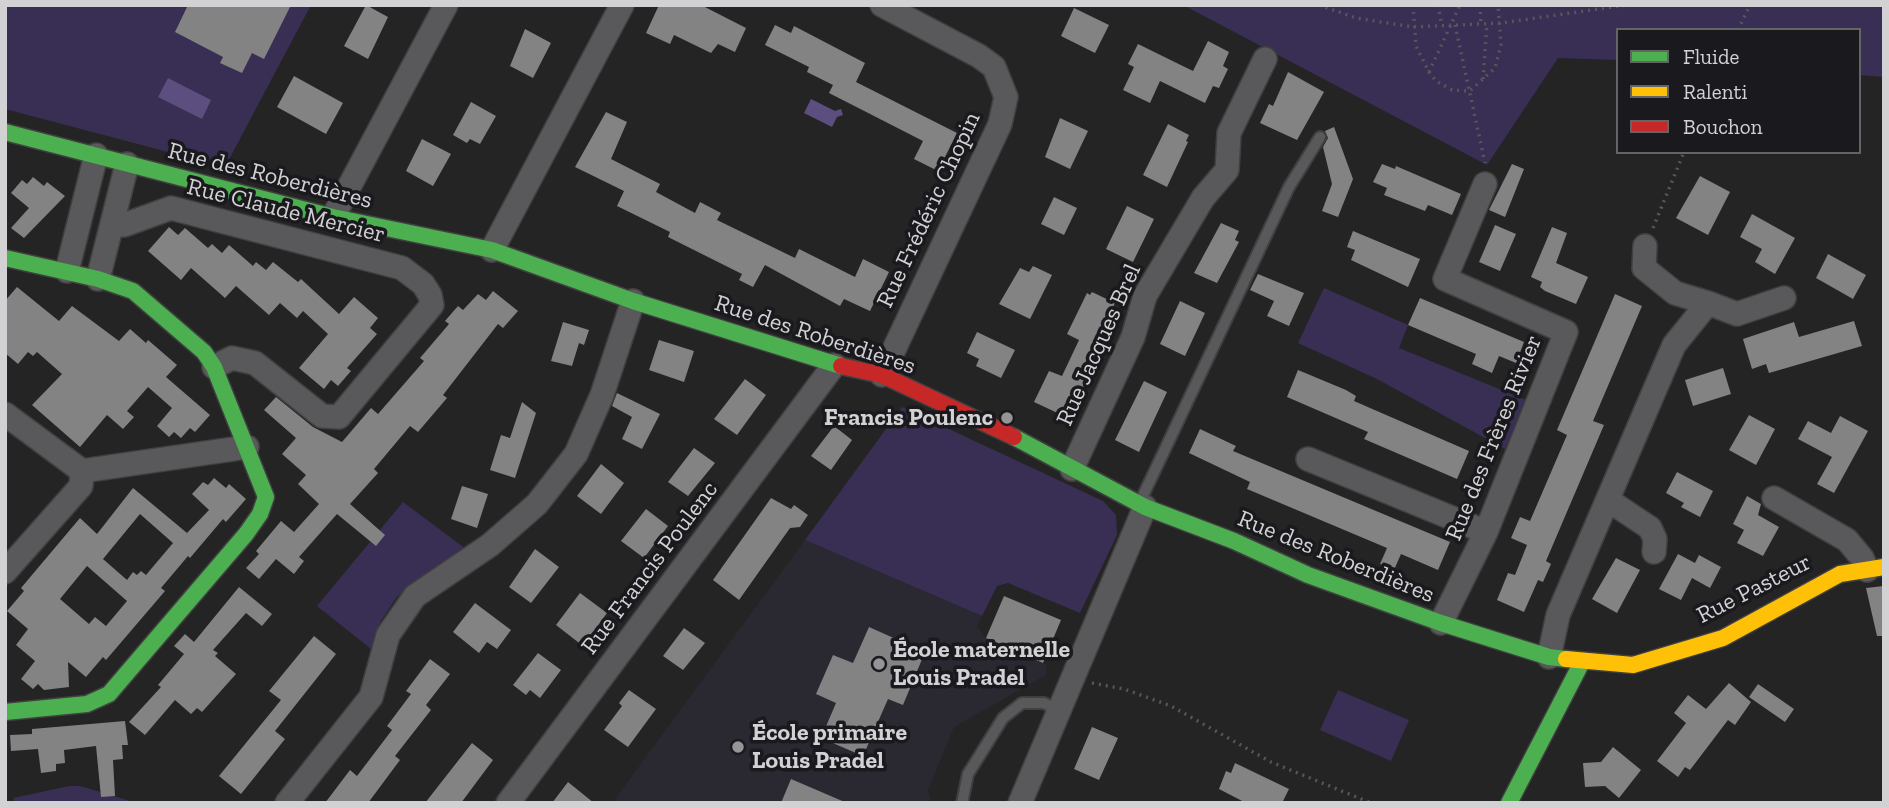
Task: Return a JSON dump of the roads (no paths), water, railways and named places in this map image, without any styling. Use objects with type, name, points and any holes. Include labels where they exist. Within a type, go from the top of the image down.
[{"type":"street","points":[[333,217],[446,5]]},
{"type":"street","points":[[492,250],[622,5]]},
{"type":"street","name":"Rue Frédéric Chopin","points":[[882,5],[979,56],[994,68],[1006,97],[1000,124],[882,375]]},
{"type":"street","name":"Rue Jacques Brel","points":[[1072,469],[1133,337],[1145,296],[1203,198],[1227,170],[1229,132],[1265,59]]},
{"type":"street","name":"Rue des Roberdières","points":[[5,132],[333,217],[492,250],[633,301],[834,365],[882,375],[1001,430],[1142,505],[1234,541],[1308,575],[1441,623],[1549,657],[1582,662]]},
{"type":"street","points":[[67,271],[96,155]]},
{"type":"street","points":[[98,279],[127,164]]},
{"type":"street","name":"Rue des Frères Rivier","points":[[1441,623],[1486,531],[1566,332],[1445,279],[1485,184]]},
{"type":"street","name":"Rue Claude Mercier","points":[[112,225],[124,225],[172,208],[402,268],[423,284],[430,295],[432,305],[339,417],[322,416],[255,363],[232,358],[215,367]]},
{"type":"street","points":[[1645,246],[1644,268],[1675,293],[1737,314],[1784,298]]},
{"type":"street","points":[[5,258],[67,271],[133,291],[204,352],[215,367],[266,497],[260,514],[109,694],[87,704],[5,712]]},
{"type":"street","points":[[287,803],[371,696],[388,635],[415,596],[490,545],[537,504],[576,454],[603,395],[633,301]]},
{"type":"street","points":[[1549,657],[1558,615],[1674,345],[1708,303]]},
{"type":"street","name":"Rue Francis Poulenc","points":[[508,803],[834,365]]},
{"type":"street","points":[[5,414],[82,471],[247,447]]},
{"type":"street","points":[[1308,459],[1486,531]]},
{"type":"street","points":[[5,572],[81,486],[82,471]]},
{"type":"street","name":"Rue Pasteur","points":[[1774,498],[1847,540],[1875,569]]},
{"type":"street","points":[[1608,500],[1650,528],[1655,539],[1654,552]]},
{"type":"street","points":[[1020,803],[1142,505]]},
{"type":"street","name":"Rue Pasteur","points":[[1582,662],[1633,665],[1723,638],[1840,575],[1875,569]]},
{"type":"street","points":[[1508,803],[1582,662]]},
{"type":"lane","points":[[1142,505],[1289,187],[1320,137]]},
{"type":"lane","points":[[962,803],[968,774],[1003,718],[1022,703],[1044,703],[1059,711]]},
{"type":"place","name":"Francis Poulenc","points":[[1007,418]]},
{"type":"place","name":"École maternelle Louis Pradel","points":[[879,664]]},
{"type":"place","name":"École primaire Louis Pradel","points":[[738,747]]}]
